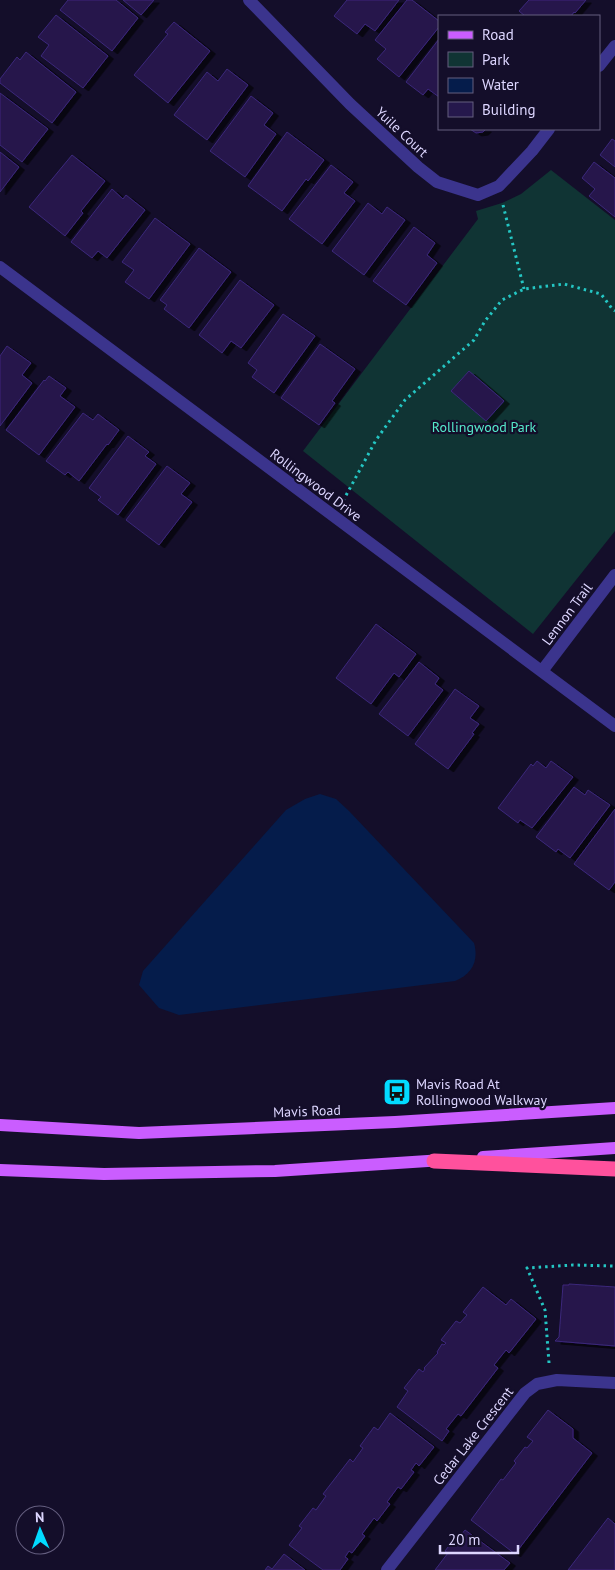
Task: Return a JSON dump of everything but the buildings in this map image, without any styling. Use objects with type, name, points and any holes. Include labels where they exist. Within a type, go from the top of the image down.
[{"type":"highway","points":[[434,1161],[615,1170]]},
{"type":"main road","name":"Mavis Road","points":[[0,1126],[139,1132],[395,1122],[615,1108]]},
{"type":"main road","points":[[0,1170],[104,1174],[265,1171],[615,1148]]},
{"type":"street","name":"Yuile Court","points":[[249,0],[350,104],[418,167],[437,182],[478,195],[499,186],[532,151],[548,130]]},
{"type":"street","points":[[600,65],[615,46]]},
{"type":"street","name":"Rollingwood Drive","points":[[0,267],[615,726]]},
{"type":"street","name":"Lennon Trail","points":[[542,671],[615,575]]},
{"type":"street","name":"Cedar Lake Crescent","points":[[387,1570],[525,1394],[537,1384],[557,1380],[615,1383]]},
{"type":"path","points":[[499,186],[524,289]]},
{"type":"path","points":[[335,517],[376,440],[405,400],[474,340],[485,321],[502,300],[524,289],[564,284],[601,294],[612,310],[615,311]]},
{"type":"path","points":[[550,1382],[549,1344],[545,1310],[527,1268],[573,1265],[615,1266]]},
{"type":"green space","name":"Rollingwood Park","points":[[551,170],[615,220],[615,531],[533,634],[303,451],[478,219],[476,211],[502,203],[521,194]]},
{"type":"water","points":[[320,794],[336,799],[349,811],[474,943],[476,956],[470,971],[455,981],[179,1015],[159,1008],[139,985],[143,971],[286,810],[305,799]]},
{"type":"place","name":"Mavis Road At Rollingwood Walkway","points":[[397,1092]]}]
